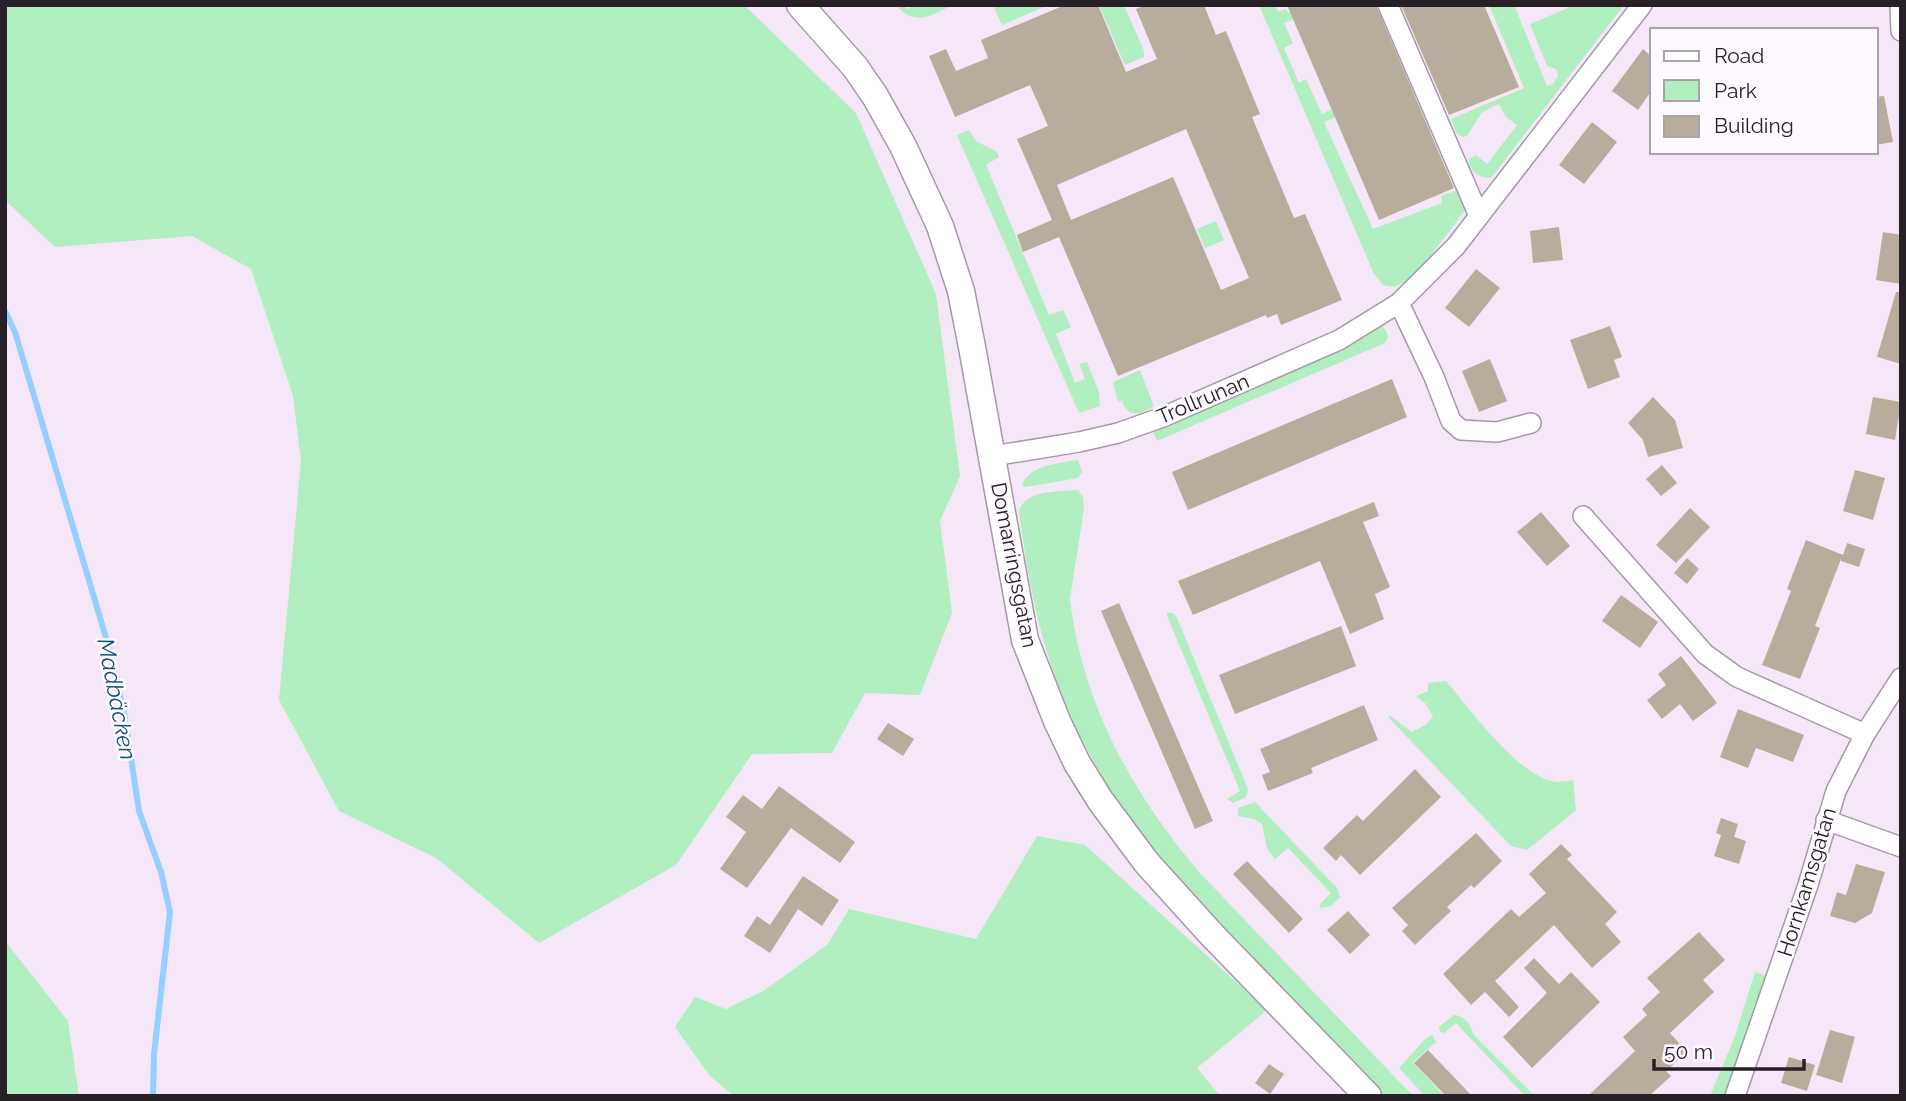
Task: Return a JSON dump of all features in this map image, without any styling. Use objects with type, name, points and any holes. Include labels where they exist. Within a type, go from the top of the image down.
[{"type":"street","name":"Domarringsgatan","points":[[800,5],[855,67],[874,96],[903,146],[940,226],[961,291],[1025,640],[1077,763],[1100,800],[1146,862],[1368,1096]]},
{"type":"street","points":[[1388,5],[1479,216]]},
{"type":"street","name":"Trollrunan","points":[[993,456],[1079,442],[1118,433],[1163,417],[1339,340],[1399,303],[1424,281],[1479,216],[1642,5]]},
{"type":"street","points":[[1900,5],[1901,31]]},
{"type":"street","points":[[1399,303],[1434,377],[1451,421],[1461,430],[1497,432],[1531,423]]},
{"type":"street","points":[[1583,516],[1705,654],[1737,677],[1865,734]]},
{"type":"street","name":"Hornkamsgatan","points":[[1735,1096],[1776,983],[1836,791],[1865,734],[1901,678]]},
{"type":"street","points":[[1826,820],[1901,847]]},
{"type":"green space","points":[[5,5],[744,5],[856,113],[936,294],[960,476],[940,521],[952,613],[920,695],[865,693],[832,753],[752,754],[676,865],[539,943],[436,858],[339,811],[279,700],[301,461],[293,396],[251,269],[192,236],[55,247],[5,200]]},
{"type":"green space","points":[[896,5],[906,5],[907,9],[917,5],[953,5],[930,16],[916,18]]},
{"type":"green space","points":[[993,5],[1048,5],[1002,25]]},
{"type":"green space","points":[[1099,5],[1124,5],[1144,51],[1144,57],[1125,65]]},
{"type":"green space","points":[[1259,5],[1275,5],[1278,12],[1286,9],[1288,13],[1305,5],[1329,6],[1284,23],[1293,43],[1284,48],[1299,83],[1306,79],[1322,114],[1371,90],[1370,103],[1324,122],[1373,229],[1442,203],[1441,196],[1460,189],[1467,204],[1465,210],[1425,262],[1399,285],[1383,285],[1374,274]]},
{"type":"green space","points":[[1489,5],[1514,5],[1547,86],[1553,84],[1558,76],[1556,69],[1547,66],[1530,24],[1575,5],[1624,5],[1491,178],[1476,173],[1470,167],[1469,159],[1476,155],[1487,164],[1517,125],[1506,117],[1499,104],[1482,112],[1467,136],[1457,134],[1451,119],[1524,88]]},
{"type":"green space","points":[[969,130],[976,141],[997,152],[999,157],[986,165],[1049,315],[1063,310],[1071,327],[1056,334],[1075,383],[1085,379],[1079,364],[1087,362],[1099,392],[1100,406],[1079,413],[957,135]]},
{"type":"green space","points":[[1216,221],[1224,240],[1205,248],[1197,229]]},
{"type":"green space","points":[[1381,325],[1388,337],[1385,343],[1157,441],[1153,431],[1298,369]]},
{"type":"green space","points":[[1140,370],[1154,406],[1135,414],[1127,410],[1122,400],[1118,402],[1113,382]]},
{"type":"green space","points":[[1078,460],[1082,472],[1078,478],[1025,487],[1022,484],[1039,469]]},
{"type":"green space","points":[[1078,490],[1083,497],[1084,508],[1070,599],[1076,637],[1098,710],[1132,778],[1152,811],[1199,872],[1413,1096],[1384,1096],[1210,917],[1147,843],[1099,771],[1073,721],[1046,649],[1032,591],[1019,512],[1022,505],[1035,495]]},
{"type":"green space","points":[[1166,613],[1173,613],[1177,618],[1248,789],[1246,797],[1233,803],[1227,799],[1240,791]]},
{"type":"green space","points":[[1446,681],[1497,741],[1527,769],[1557,782],[1573,780],[1576,810],[1527,850],[1511,846],[1389,718],[1389,715],[1412,732],[1425,725],[1433,717],[1426,704],[1416,696],[1428,691],[1428,683]]},
{"type":"green space","points":[[1255,802],[1337,888],[1340,897],[1331,906],[1321,908],[1319,905],[1331,893],[1288,848],[1275,859],[1267,848],[1262,824],[1254,819],[1238,816],[1238,808]]},
{"type":"green space","points":[[1037,836],[1085,845],[1267,1010],[1197,1068],[1220,1096],[734,1096],[709,1075],[675,1027],[695,997],[726,1009],[765,990],[828,944],[849,909],[976,939]]},
{"type":"green space","points":[[5,941],[68,1021],[79,1096],[5,1096]]},
{"type":"green space","points":[[1755,972],[1769,977],[1724,1096],[1710,1096],[1735,1036]]},
{"type":"green space","points":[[1454,1015],[1466,1021],[1473,1034],[1535,1096],[1525,1096],[1456,1023],[1444,1033],[1440,1032],[1439,1027]]},
{"type":"green space","points":[[1432,1035],[1436,1042],[1413,1062],[1444,1096],[1425,1096],[1399,1068],[1426,1038]]},
{"type":"building","points":[[1065,5],[1098,5],[1126,72],[1157,59],[1136,9],[1146,5],[1204,5],[1216,35],[1226,31],[1260,114],[1252,117],[1294,218],[1305,214],[1342,300],[1281,325],[1277,314],[1267,318],[1266,315],[1118,376],[1059,237],[1023,252],[1017,235],[1052,220],[1017,139],[1048,126],[1030,85],[955,117],[929,56],[946,49],[956,71],[988,58],[981,40]],"holes":[[[1186,129],[1249,278],[1221,290],[1173,177],[1071,220],[1057,185]]]},
{"type":"building","points":[[1287,5],[1376,5],[1454,188],[1379,220]]},
{"type":"building","points":[[1401,5],[1484,5],[1519,87],[1449,115]]},
{"type":"building","points":[[1643,49],[1650,55],[1650,93],[1638,110],[1612,91]]},
{"type":"building","points":[[1884,96],[1893,142],[1878,145],[1878,97]]},
{"type":"building","points":[[1592,122],[1617,142],[1584,184],[1559,165]]},
{"type":"building","points":[[1559,227],[1563,260],[1533,263],[1530,231]]},
{"type":"building","points":[[1883,232],[1901,235],[1901,284],[1876,280]]},
{"type":"building","points":[[1476,269],[1500,288],[1469,327],[1445,308]]},
{"type":"building","points":[[1896,292],[1901,292],[1901,364],[1877,357]]},
{"type":"building","points":[[1610,326],[1622,357],[1614,360],[1620,377],[1588,389],[1570,340]]},
{"type":"building","points":[[1490,359],[1507,401],[1479,412],[1462,371]]},
{"type":"building","points":[[1392,379],[1407,417],[1188,510],[1172,472]]},
{"type":"building","points":[[1653,397],[1675,420],[1683,448],[1648,457],[1643,440],[1628,423]]},
{"type":"building","points":[[1873,397],[1901,402],[1895,440],[1866,434]]},
{"type":"building","points":[[1662,465],[1677,483],[1661,496],[1646,479]]},
{"type":"building","points":[[1855,470],[1885,478],[1873,520],[1843,511]]},
{"type":"building","points":[[1374,502],[1379,516],[1363,522],[1390,587],[1375,594],[1384,619],[1350,634],[1320,561],[1193,615],[1178,581]]},
{"type":"building","points":[[1690,508],[1710,527],[1676,563],[1656,545]]},
{"type":"building","points":[[1541,512],[1570,546],[1547,566],[1517,532]]},
{"type":"building","points":[[1806,540],[1843,555],[1847,543],[1865,549],[1859,567],[1841,559],[1815,626],[1820,628],[1800,679],[1762,665],[1791,591],[1787,589]]},
{"type":"building","points":[[1687,558],[1699,569],[1687,584],[1674,573]]},
{"type":"building","points":[[1621,595],[1658,622],[1640,648],[1602,621]]},
{"type":"building","points":[[1119,603],[1213,821],[1195,829],[1101,611]]},
{"type":"building","points":[[1341,626],[1356,666],[1235,714],[1219,675]]},
{"type":"building","points":[[1681,656],[1717,703],[1693,721],[1680,704],[1662,719],[1647,700],[1666,685],[1658,674]]},
{"type":"building","points":[[1364,705],[1378,740],[1311,768],[1313,773],[1268,791],[1262,775],[1270,772],[1260,749]]},
{"type":"building","points":[[1738,709],[1804,735],[1793,762],[1756,748],[1748,768],[1720,757]]},
{"type":"building","points":[[888,723],[914,739],[903,756],[877,739]]},
{"type":"building","points":[[1415,769],[1441,797],[1360,875],[1341,855],[1336,861],[1323,848],[1357,815],[1363,821]]},
{"type":"building","points":[[779,786],[855,842],[840,863],[791,828],[747,888],[720,869],[746,832],[726,817],[743,795],[762,809]]},
{"type":"building","points":[[1721,818],[1738,824],[1734,837],[1746,841],[1739,864],[1714,856],[1721,835],[1716,833]]},
{"type":"building","points":[[1476,833],[1502,861],[1474,888],[1471,885],[1447,907],[1451,911],[1415,945],[1402,931],[1408,925],[1392,908]]},
{"type":"building","points":[[1561,844],[1572,855],[1567,859],[1617,912],[1605,924],[1621,942],[1592,968],[1554,925],[1495,981],[1519,1007],[1509,1017],[1485,992],[1471,1005],[1443,974],[1511,909],[1519,917],[1546,893],[1529,874]]},
{"type":"building","points":[[1247,861],[1303,919],[1289,933],[1233,874]]},
{"type":"building","points":[[1856,864],[1885,872],[1872,913],[1855,923],[1830,916],[1837,892],[1846,895]]},
{"type":"building","points":[[803,876],[839,900],[822,926],[798,909],[770,953],[744,936],[757,916],[770,925]]},
{"type":"building","points":[[1348,911],[1370,935],[1350,954],[1327,930]]},
{"type":"building","points":[[1699,932],[1725,960],[1703,980],[1714,992],[1670,1033],[1687,1052],[1666,1071],[1671,1076],[1649,1096],[1588,1096],[1635,1051],[1623,1037],[1647,1015],[1642,1009],[1660,992],[1647,978]]},
{"type":"building","points":[[1534,958],[1559,984],[1571,972],[1600,1002],[1532,1068],[1503,1037],[1547,993],[1524,968]]},
{"type":"building","points":[[1830,1030],[1855,1037],[1842,1083],[1816,1075]]},
{"type":"building","points":[[1428,1050],[1472,1096],[1446,1096],[1414,1063]]},
{"type":"building","points":[[1789,1057],[1815,1065],[1807,1091],[1781,1083]]},
{"type":"building","points":[[1269,1064],[1284,1074],[1270,1094],[1255,1083]]},
{"type":"waterway","name":"Madbäcken","points":[[5,311],[15,332],[110,651],[125,718],[139,811],[161,872],[170,912],[154,1054],[153,1096]]}]
